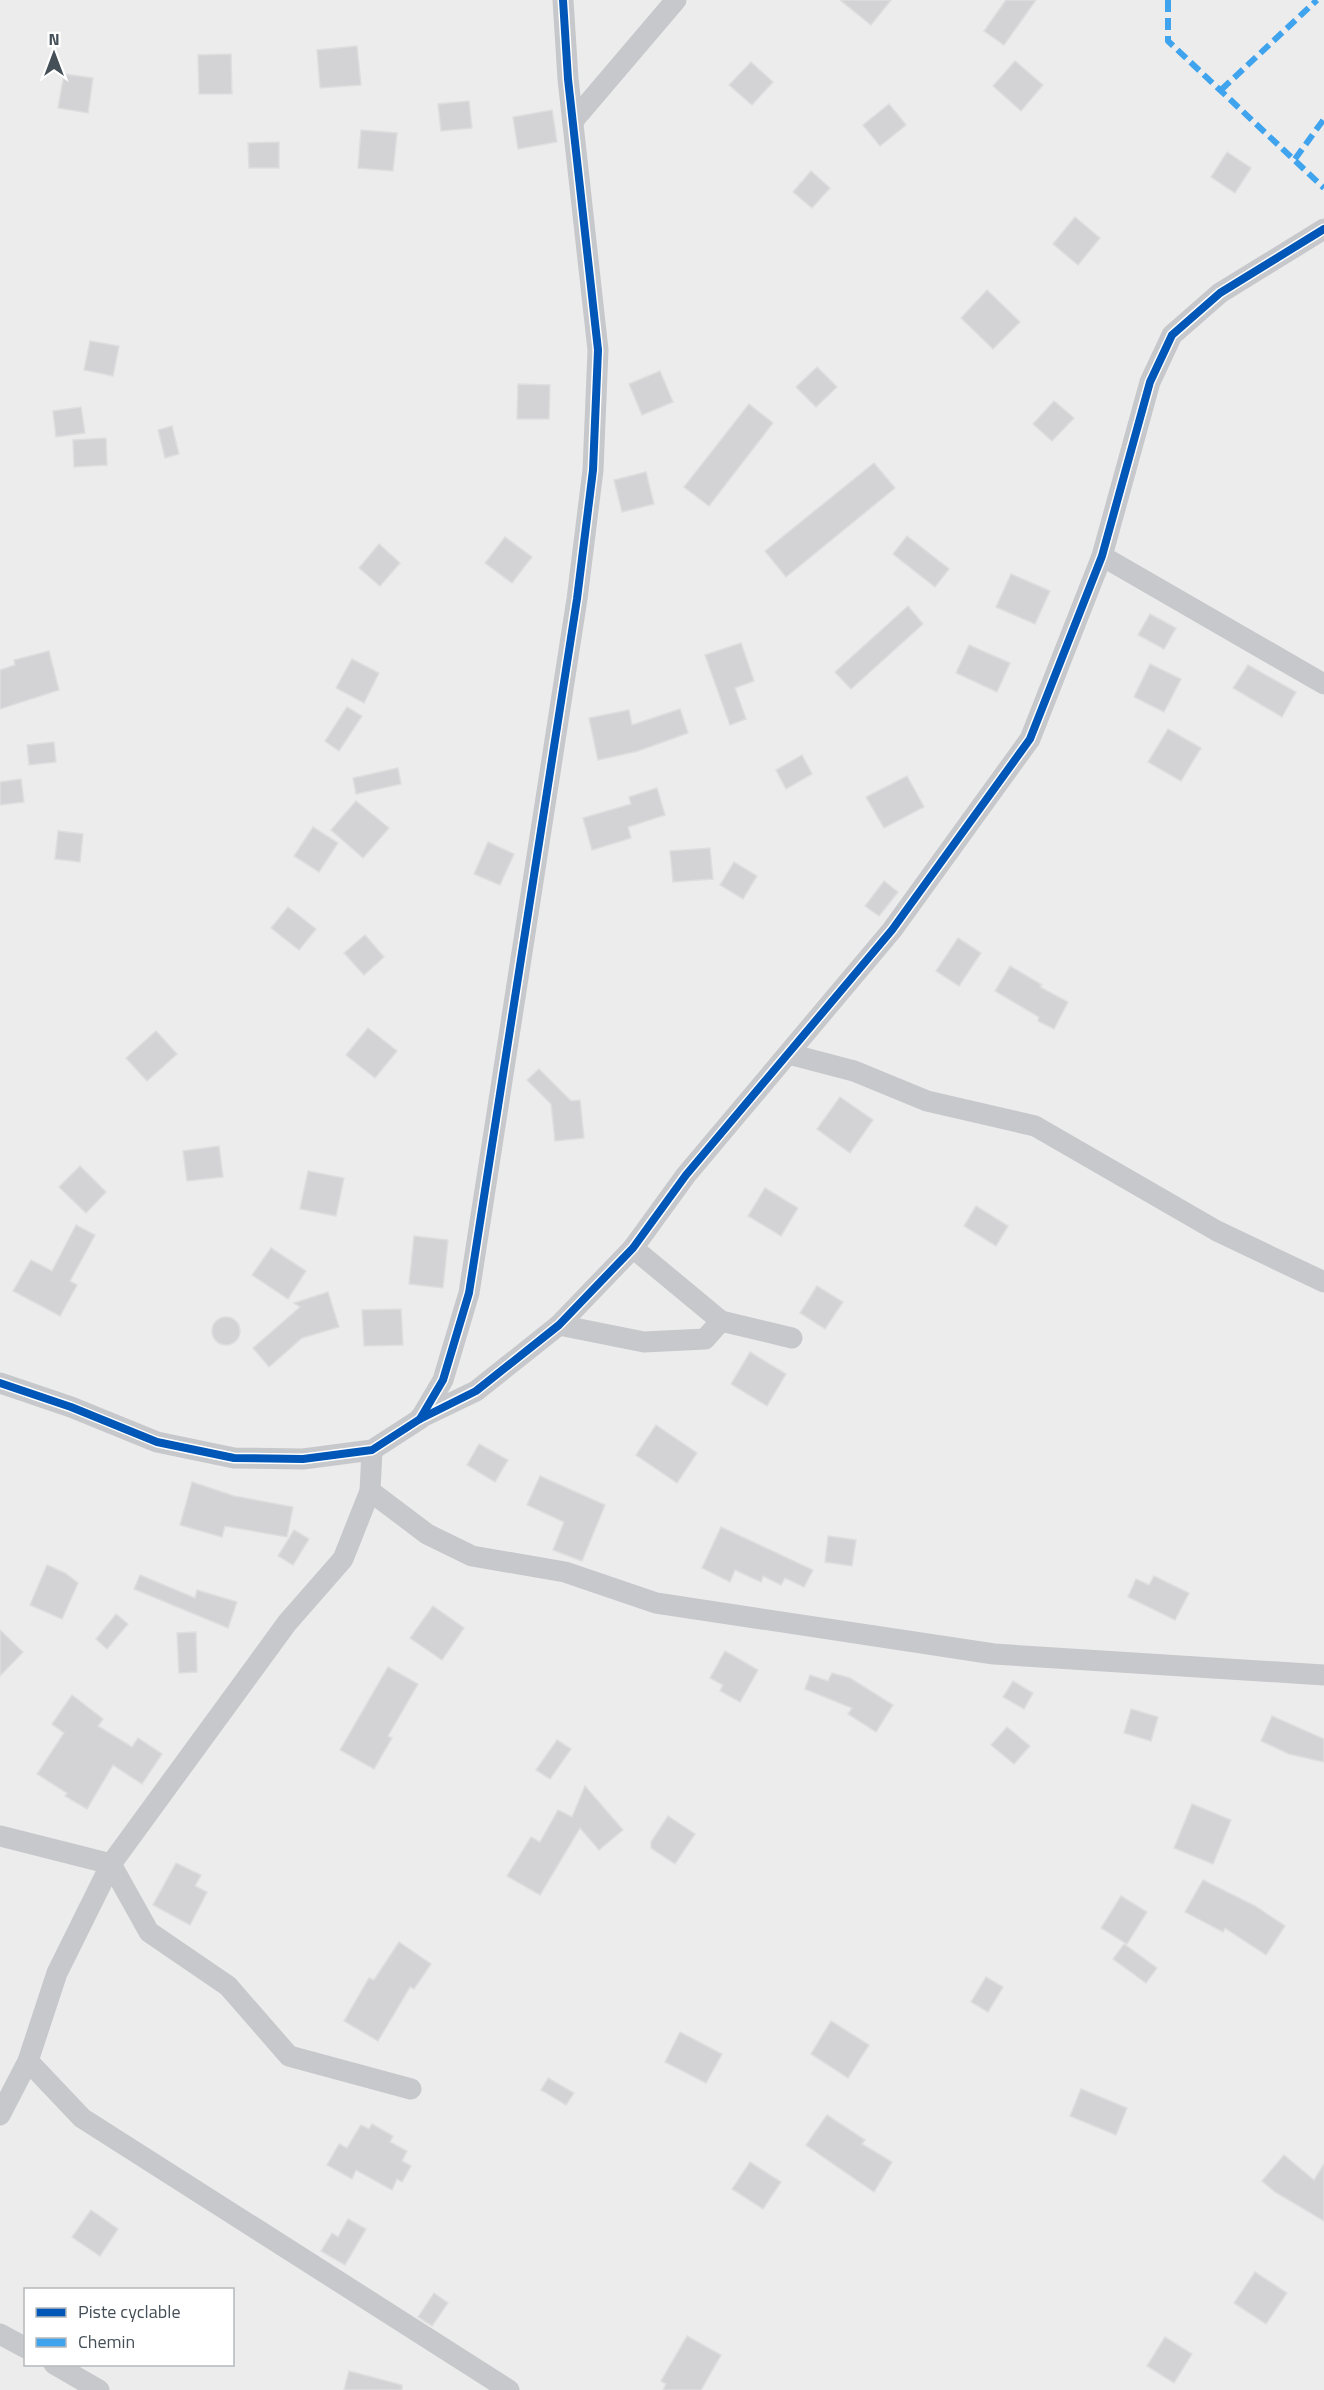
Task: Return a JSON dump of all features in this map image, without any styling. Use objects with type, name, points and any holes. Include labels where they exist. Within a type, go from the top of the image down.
[{"type":"street","points":[[420,1419],[444,1380],[468,1293],[577,599],[593,470],[598,350],[573,121],[563,0]]},
{"type":"street","points":[[573,121],[676,0]]},
{"type":"street","points":[[0,1383],[71,1407],[157,1442],[234,1458],[303,1459],[372,1450],[420,1419],[476,1391],[559,1325],[633,1248],[686,1174],[892,930],[1030,739],[1102,556],[1150,382],[1172,335],[1220,293],[1324,229]]},
{"type":"street","points":[[1102,556],[1324,684]]},
{"type":"street","points":[[789,1054],[854,1071],[927,1101],[1035,1126],[1217,1231],[1324,1282]]},
{"type":"street","points":[[633,1248],[721,1321],[792,1338]]},
{"type":"street","points":[[559,1325],[644,1342],[705,1340],[721,1321]]},
{"type":"street","points":[[0,2115],[28,2061],[57,1973],[111,1864],[287,1623],[343,1559],[370,1491],[372,1450]]},
{"type":"street","points":[[370,1491],[427,1534],[472,1556],[565,1572],[656,1603],[994,1654],[1324,1675]]},
{"type":"street","points":[[0,1836],[111,1864],[149,1932],[228,1986],[289,2056],[411,2089]]},
{"type":"street","points":[[28,2061],[82,2118],[509,2390]]},
{"type":"street","points":[[0,2334],[24,2347]]},
{"type":"street","points":[[57,2366],[99,2390]]},
{"type":"building","points":[[840,0],[891,0],[871,25]]},
{"type":"building","points":[[1006,0],[1036,0],[1004,45],[984,31]]},
{"type":"building","points":[[357,46],[361,85],[320,88],[317,50]]},
{"type":"building","points":[[231,54],[232,94],[199,94],[198,55]]},
{"type":"building","points":[[1015,61],[1043,85],[1021,111],[993,86]]},
{"type":"building","points":[[751,62],[773,82],[752,105],[729,85]]},
{"type":"building","points":[[64,74],[93,78],[88,113],[58,108]]},
{"type":"building","points":[[469,101],[472,128],[441,131],[438,104]]},
{"type":"building","points":[[889,104],[906,125],[880,146],[863,125]]},
{"type":"building","points":[[552,110],[557,142],[518,149],[513,117]]},
{"type":"building","points":[[361,130],[397,133],[393,171],[358,168]]},
{"type":"building","points":[[279,142],[279,168],[249,168],[248,143]]},
{"type":"building","points":[[1227,152],[1251,168],[1235,193],[1211,177]]},
{"type":"building","points":[[811,171],[830,188],[812,208],[793,192]]},
{"type":"building","points":[[1075,217],[1100,238],[1078,265],[1053,244]]},
{"type":"building","points":[[987,290],[1020,322],[993,349],[961,318]]},
{"type":"building","points":[[90,341],[119,346],[113,376],[84,370]]},
{"type":"building","points":[[817,367],[837,387],[816,407],[796,387]]},
{"type":"building","points":[[660,371],[673,402],[642,415],[629,384]]},
{"type":"building","points":[[518,384],[550,385],[549,419],[517,419]]},
{"type":"building","points":[[1054,401],[1074,418],[1052,441],[1033,424]]},
{"type":"building","points":[[749,404],[773,423],[709,506],[684,487]]},
{"type":"building","points":[[81,407],[85,433],[56,437],[53,411]]},
{"type":"building","points":[[172,426],[179,454],[165,458],[158,430]]},
{"type":"building","points":[[106,438],[107,465],[74,467],[73,440]]},
{"type":"building","points":[[874,463],[895,488],[786,577],[765,551]]},
{"type":"building","points":[[646,472],[654,504],[622,512],[614,480]]},
{"type":"building","points":[[907,536],[949,569],[935,587],[893,554]]},
{"type":"building","points":[[505,537],[532,557],[512,583],[485,563]]},
{"type":"building","points":[[379,544],[400,563],[380,586],[359,568]]},
{"type":"building","points":[[1011,574],[1050,591],[1035,624],[996,607]]},
{"type":"building","points":[[908,606],[923,624],[851,689],[835,672]]},
{"type":"building","points":[[1150,614],[1176,628],[1164,649],[1138,635]]},
{"type":"building","points":[[741,643],[754,681],[735,688],[746,719],[730,725],[705,655]]},
{"type":"building","points":[[969,645],[1010,663],[997,692],[956,673]]},
{"type":"building","points":[[49,651],[59,690],[0,709],[0,670],[15,665],[14,660]]},
{"type":"building","points":[[352,659],[379,673],[364,703],[336,688]]},
{"type":"building","points":[[1150,664],[1181,679],[1164,712],[1134,697]]},
{"type":"building","points":[[1248,665],[1296,692],[1282,717],[1233,688]]},
{"type":"building","points":[[347,707],[362,716],[339,751],[325,741]]},
{"type":"building","points":[[680,709],[688,733],[638,751],[598,760],[589,718],[629,710],[632,725]]},
{"type":"building","points":[[1168,729],[1201,748],[1181,781],[1148,762]]},
{"type":"building","points":[[54,742],[56,762],[29,765],[27,745]]},
{"type":"building","points":[[802,755],[812,774],[786,789],[776,770]]},
{"type":"building","points":[[398,768],[401,784],[356,794],[353,778]]},
{"type":"building","points":[[907,776],[924,807],[884,828],[866,797]]},
{"type":"building","points":[[21,779],[24,802],[0,805],[0,782]]},
{"type":"building","points":[[657,788],[665,815],[628,827],[631,838],[592,850],[583,818],[631,804],[629,797]]},
{"type":"building","points":[[356,801],[389,828],[363,858],[331,830]]},
{"type":"building","points":[[313,827],[338,843],[319,872],[294,856]]},
{"type":"building","points":[[58,831],[83,834],[80,862],[55,859]]},
{"type":"building","points":[[488,842],[514,854],[500,885],[474,874]]},
{"type":"building","points":[[710,848],[713,879],[673,882],[670,851]]},
{"type":"building","points":[[734,862],[757,876],[743,899],[720,885]]},
{"type":"building","points":[[884,881],[898,892],[879,916],[865,906]]},
{"type":"building","points":[[288,907],[316,929],[299,950],[271,928]]},
{"type":"building","points":[[365,935],[384,957],[364,975],[344,953]]},
{"type":"building","points":[[958,938],[981,953],[959,986],[936,971]]},
{"type":"building","points":[[1010,966],[1042,985],[1040,987],[1068,1002],[1054,1029],[1038,1021],[1039,1017],[995,991]]},
{"type":"building","points":[[368,1028],[397,1051],[375,1078],[346,1055]]},
{"type":"building","points":[[156,1031],[177,1054],[147,1081],[126,1058]]},
{"type":"building","points":[[539,1069],[571,1101],[580,1100],[584,1138],[555,1141],[551,1104],[527,1080]]},
{"type":"building","points":[[840,1097],[873,1120],[850,1153],[817,1129]]},
{"type":"building","points":[[219,1146],[223,1177],[187,1181],[183,1151]]},
{"type":"building","points":[[80,1166],[106,1192],[86,1213],[59,1187]]},
{"type":"building","points":[[308,1171],[344,1178],[336,1216],[300,1209]]},
{"type":"building","points":[[765,1188],[798,1208],[781,1236],[748,1216]]},
{"type":"building","points":[[976,1206],[1008,1226],[996,1246],[964,1226]]},
{"type":"building","points":[[76,1225],[95,1235],[70,1281],[77,1285],[60,1316],[13,1291],[31,1260],[52,1271]]},
{"type":"building","points":[[414,1236],[448,1240],[443,1288],[409,1284]]},
{"type":"building","points":[[271,1248],[306,1271],[288,1299],[252,1275]]},
{"type":"building","points":[[817,1286],[843,1302],[825,1329],[800,1313]]},
{"type":"building","points":[[328,1292],[339,1327],[302,1338],[269,1367],[253,1348],[300,1307],[294,1303]]},
{"type":"building","points":[[401,1309],[403,1345],[364,1346],[362,1310]]},
{"type":"building","points":[[226,1317],[236,1321],[240,1331],[236,1341],[226,1345],[216,1341],[212,1331],[216,1321]]},
{"type":"building","points":[[750,1352],[786,1374],[767,1406],[731,1384]]},
{"type":"building","points":[[656,1425],[697,1453],[677,1483],[636,1455]]},
{"type":"building","points":[[479,1444],[508,1460],[495,1482],[467,1465]]},
{"type":"building","points":[[540,1476],[605,1505],[582,1561],[553,1550],[564,1522],[527,1505]]},
{"type":"building","points":[[192,1482],[234,1496],[293,1507],[287,1537],[225,1526],[222,1537],[180,1525]]},
{"type":"building","points":[[721,1527],[813,1570],[804,1587],[785,1578],[781,1585],[763,1576],[761,1582],[735,1570],[730,1582],[702,1568]]},
{"type":"building","points":[[294,1530],[309,1539],[293,1565],[278,1556]]},
{"type":"building","points":[[828,1536],[856,1540],[852,1566],[825,1562]]},
{"type":"building","points":[[47,1565],[65,1573],[78,1583],[62,1619],[30,1605]]},
{"type":"building","points":[[140,1575],[195,1598],[197,1590],[237,1602],[228,1628],[134,1589]]},
{"type":"building","points":[[1154,1576],[1189,1593],[1175,1620],[1128,1597],[1136,1579],[1149,1585]]},
{"type":"building","points":[[433,1606],[464,1628],[442,1660],[410,1638]]},
{"type":"building","points":[[116,1614],[128,1624],[107,1649],[96,1639]]},
{"type":"building","points":[[0,1630],[23,1652],[0,1676]]},
{"type":"building","points":[[196,1632],[197,1672],[179,1673],[177,1633]]},
{"type":"building","points":[[725,1651],[758,1670],[740,1702],[720,1691],[723,1685],[710,1678]]},
{"type":"building","points":[[388,1667],[418,1684],[388,1736],[392,1738],[374,1769],[340,1750]]},
{"type":"building","points":[[832,1673],[850,1678],[893,1705],[876,1732],[848,1714],[852,1708],[805,1689],[810,1675],[828,1681]]},
{"type":"building","points":[[1013,1681],[1033,1693],[1024,1709],[1003,1697]]},
{"type":"building","points":[[72,1695],[103,1719],[98,1726],[132,1747],[138,1738],[162,1754],[142,1784],[113,1765],[87,1809],[65,1796],[67,1793],[37,1774],[64,1733],[52,1724]]},
{"type":"building","points":[[1131,1709],[1158,1717],[1151,1741],[1124,1733]]},
{"type":"building","points":[[1272,1716],[1324,1739],[1324,1762],[1289,1754],[1261,1741]]},
{"type":"building","points":[[1007,1727],[1030,1746],[1014,1764],[991,1745]]},
{"type":"building","points":[[557,1740],[571,1749],[550,1779],[536,1770]]},
{"type":"building","points":[[585,1786],[623,1830],[599,1850],[580,1828],[540,1895],[507,1876],[531,1837],[540,1842],[558,1810],[572,1817]]},
{"type":"building","points":[[1192,1804],[1231,1820],[1213,1864],[1174,1848]]},
{"type":"building","points":[[668,1816],[695,1834],[675,1864],[651,1848],[651,1842]]},
{"type":"building","points":[[176,1863],[201,1875],[195,1886],[207,1892],[190,1925],[153,1905]]},
{"type":"building","points":[[1203,1880],[1255,1906],[1285,1926],[1266,1955],[1225,1928],[1223,1932],[1185,1912]]},
{"type":"building","points":[[1121,1896],[1147,1912],[1127,1944],[1101,1928]]},
{"type":"building","points":[[399,1942],[431,1964],[414,1989],[410,1987],[378,2041],[344,2021],[369,1978],[374,1980]]},
{"type":"building","points":[[1124,1944],[1157,1968],[1146,1983],[1113,1959]]},
{"type":"building","points":[[986,1977],[1003,1987],[988,2012],[971,2002]]},
{"type":"building","points":[[831,2021],[869,2045],[848,2078],[811,2054]]},
{"type":"building","points":[[680,2032],[722,2054],[706,2083],[665,2062]]},
{"type":"building","points":[[548,2078],[574,2093],[566,2105],[541,2090]]},
{"type":"building","points":[[1081,2089],[1127,2108],[1116,2135],[1070,2116]]},
{"type":"building","points":[[827,2115],[865,2140],[862,2144],[892,2162],[874,2192],[806,2145]]},
{"type":"building","points":[[372,2124],[393,2136],[390,2142],[407,2151],[402,2161],[411,2166],[402,2182],[397,2179],[392,2190],[356,2170],[352,2179],[327,2165],[339,2144],[347,2148],[361,2125],[369,2129]]},
{"type":"building","points":[[1284,2155],[1314,2180],[1324,2164],[1324,2221],[1275,2192],[1262,2181]]},
{"type":"building","points":[[750,2162],[781,2182],[763,2209],[732,2189]]},
{"type":"building","points":[[91,2210],[118,2229],[100,2256],[72,2237]]},
{"type":"building","points":[[348,2219],[366,2229],[345,2265],[321,2251],[332,2233],[338,2237]]},
{"type":"building","points":[[1255,2272],[1287,2293],[1266,2324],[1234,2303]]},
{"type":"building","points":[[434,2293],[448,2303],[432,2326],[418,2317]]},
{"type":"building","points":[[687,2336],[721,2355],[701,2390],[663,2390],[666,2384],[661,2381]]},
{"type":"building","points":[[1165,2337],[1192,2354],[1174,2383],[1147,2366]]},
{"type":"building","points":[[349,2371],[402,2385],[402,2390],[344,2390]]},
{"type":"marked path","points":[[1168,0],[1168,41],[1324,188]]},
{"type":"marked path","points":[[1221,90],[1317,0]]},
{"type":"marked path","points":[[1295,159],[1324,119]]},
{"type":"cycle path","points":[[0,1383],[71,1407],[157,1442],[234,1458],[303,1459],[372,1450],[420,1419],[443,1380],[469,1293],[577,599],[593,470],[598,350],[568,79],[563,0]]},
{"type":"cycle path","points":[[420,1419],[476,1391],[559,1325],[633,1248],[686,1175],[892,930],[1030,739],[1102,556],[1150,382],[1172,335],[1220,293],[1324,229]]}]
